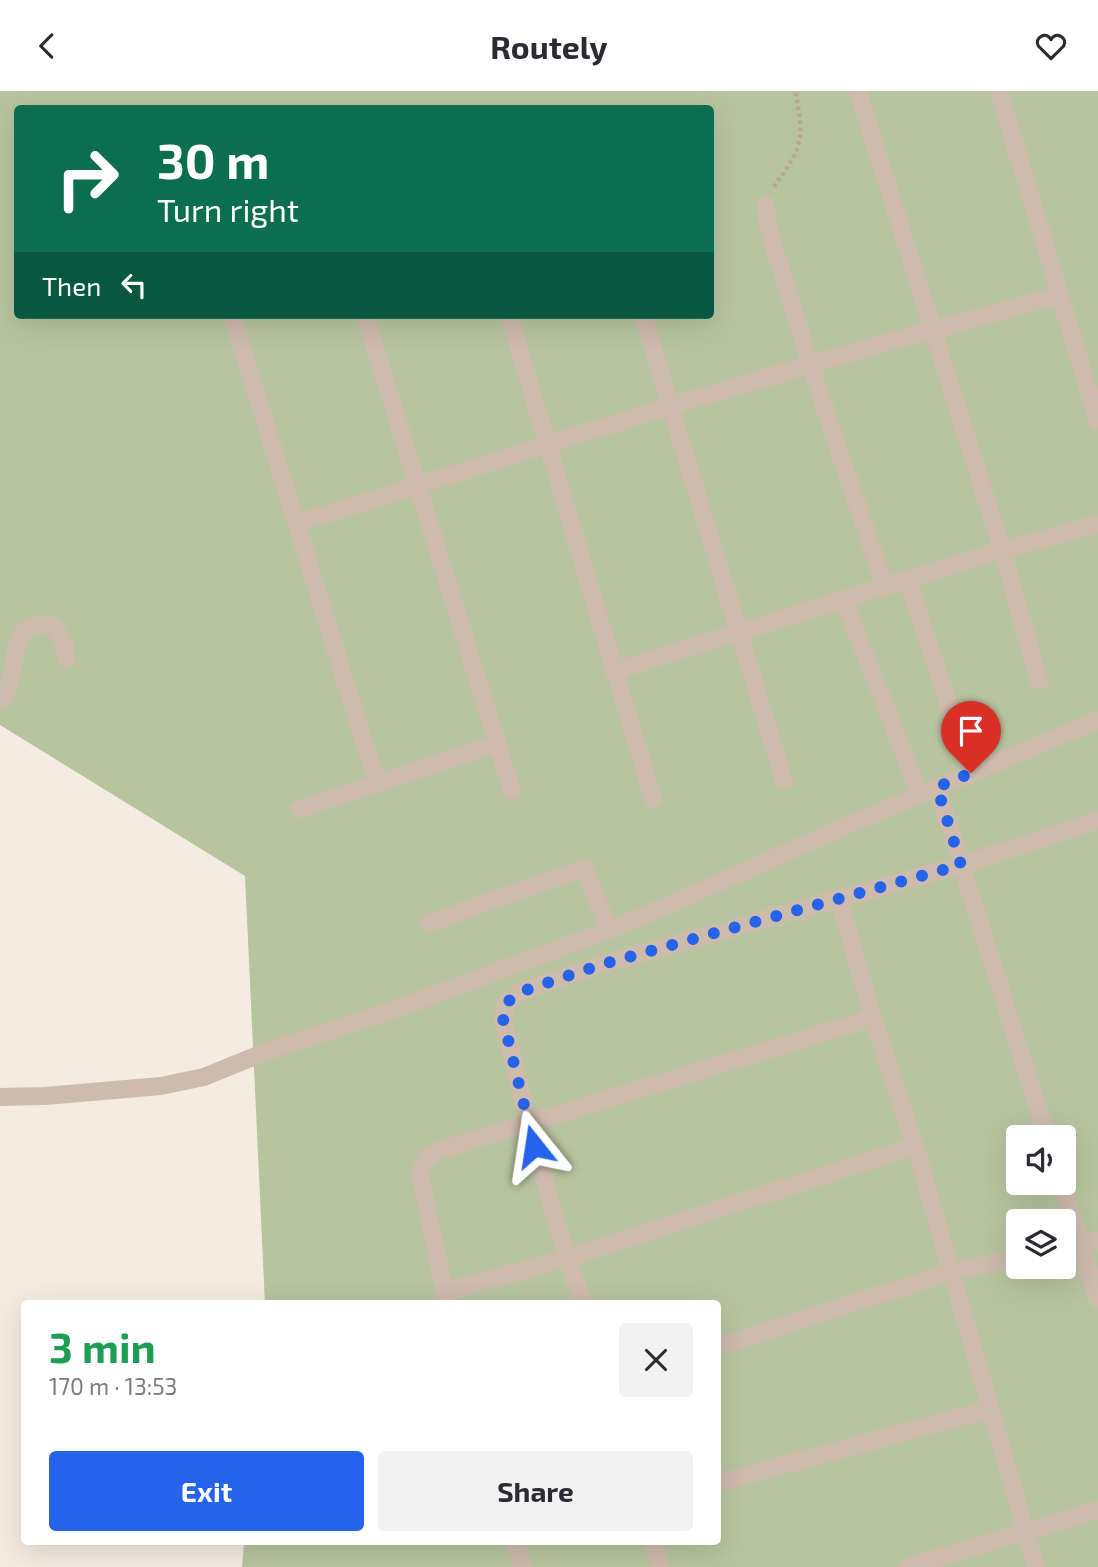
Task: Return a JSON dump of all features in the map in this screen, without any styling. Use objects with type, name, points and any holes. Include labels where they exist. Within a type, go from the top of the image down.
[{"type":"street","points":[[858,91],[1002,550],[1039,681]]},
{"type":"street","points":[[999,91],[1098,422]]},
{"type":"street","points":[[766,205],[767,224],[811,366],[885,587]]},
{"type":"street","points":[[297,523],[671,406],[1060,295]]},
{"type":"street","points":[[233,319],[377,784]]},
{"type":"street","points":[[366,319],[512,792]]},
{"type":"street","points":[[510,319],[653,799]]},
{"type":"street","points":[[644,319],[784,781]]},
{"type":"street","points":[[614,671],[1002,550],[1098,524]]},
{"type":"street","points":[[908,580],[971,773]]},
{"type":"street","points":[[844,600],[920,795]]},
{"type":"street","points":[[0,702],[8,684],[8,645],[13,634],[21,629],[40,625],[53,627],[64,642],[66,659]]},
{"type":"street","points":[[0,1097],[45,1097],[161,1086],[204,1077],[313,1034],[396,1009],[609,929],[1098,720]]},
{"type":"street","points":[[299,809],[496,744]]},
{"type":"street","points":[[937,787],[1043,1125]]},
{"type":"street","points":[[582,1300],[528,1123],[503,1019],[506,1003],[523,991],[603,964],[961,865],[1098,820]]},
{"type":"street","points":[[429,923],[583,868],[609,929]]},
{"type":"street","points":[[839,899],[873,1018],[915,1146],[1036,1567]]},
{"type":"street","points":[[873,1018],[437,1151],[428,1157],[420,1173],[445,1298],[915,1146]]},
{"type":"street","points":[[1066,1195],[1098,1300]]},
{"type":"street","points":[[721,1346],[950,1272],[1006,1260]]},
{"type":"street","points":[[721,1482],[990,1409]]},
{"type":"street","points":[[907,1567],[1098,1510]]},
{"type":"street","points":[[517,1545],[523,1567]]},
{"type":"street","points":[[654,1545],[660,1567]]},
{"type":"path","points":[[766,205],[772,189],[796,154],[800,140],[801,125],[795,91]]},
{"type":"green space","points":[[0,91],[1098,91],[1098,1567],[242,1567],[244,1545],[721,1545],[721,1300],[265,1300],[245,876],[0,725]]},
{"type":"route","points":[[534,1146],[503,1019],[506,1003],[523,991],[603,964],[961,865],[937,787],[971,773]]}]
